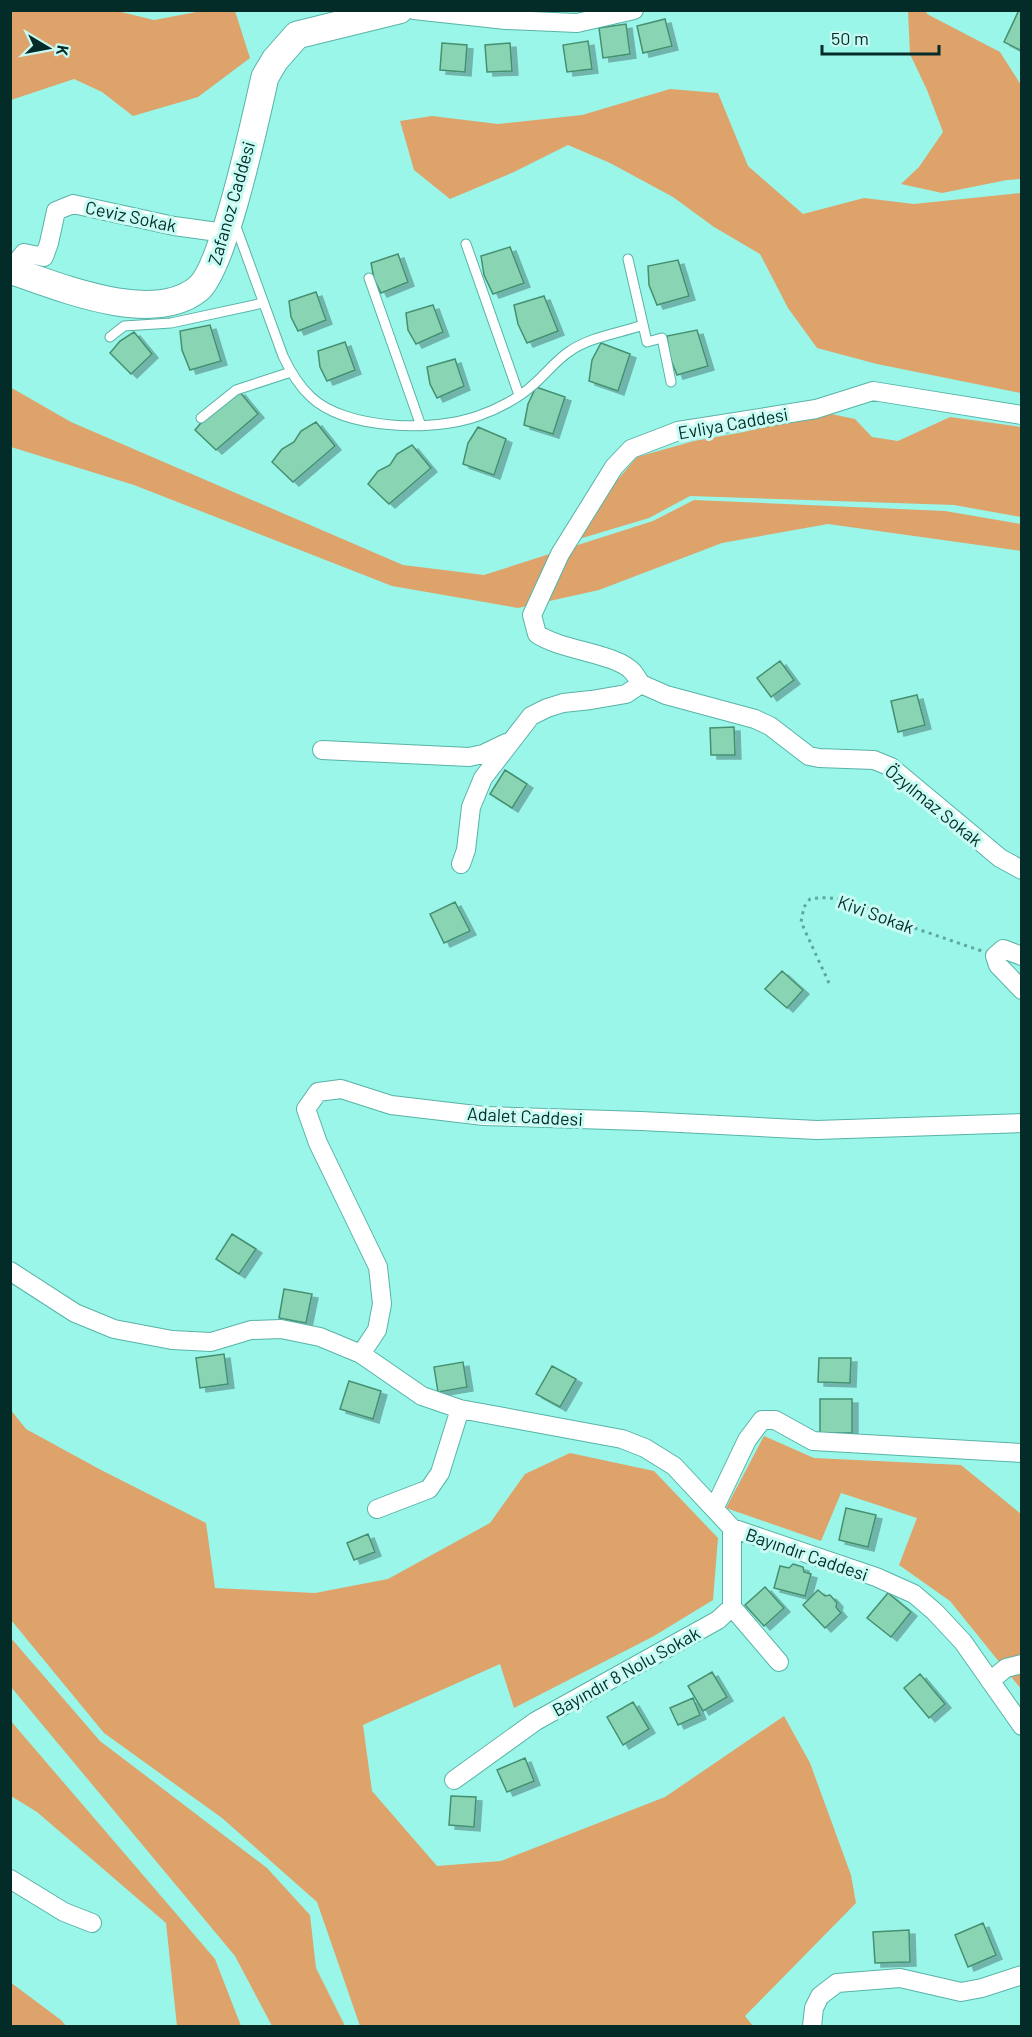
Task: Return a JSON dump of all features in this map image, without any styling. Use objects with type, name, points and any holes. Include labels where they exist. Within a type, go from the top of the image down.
[{"type":"street","name":"Zafanoz Caddesi","points":[[10,270],[93,298],[130,304],[163,303],[184,298],[200,288],[210,275],[228,223],[266,77],[287,45],[297,35],[399,10]]},
{"type":"street","points":[[414,10],[506,20],[578,23],[634,10]]},
{"type":"street","name":"Ceviz Sokak","points":[[10,270],[24,253],[44,257],[56,211],[73,204],[174,226],[228,223]]},
{"type":"street","name":"Evliya Caddesi","points":[[641,684],[633,671],[620,663],[548,641],[537,634],[532,615],[560,554],[614,467],[631,449],[678,431],[816,409],[873,391],[1022,415]]},
{"type":"street","points":[[461,864],[466,850],[471,807],[483,778],[531,716],[563,703],[626,694],[641,684]]},
{"type":"street","name":"Özyılmaz Sokak","points":[[641,684],[666,694],[755,718],[770,726],[809,756],[874,760],[891,767],[1000,858],[1022,870]]},
{"type":"street","points":[[322,750],[469,757],[483,754],[510,741]]},
{"type":"street","points":[[1022,956],[1003,949],[995,956],[998,965],[1022,990]]},
{"type":"street","name":"Adalet Caddesi","points":[[362,1354],[377,1330],[382,1304],[378,1267],[318,1143],[306,1109],[318,1092],[341,1089],[392,1105],[484,1116],[817,1130],[1022,1123]]},
{"type":"street","name":"Bayındır Caddesi","points":[[10,1271],[75,1313],[114,1329],[172,1340],[211,1342],[251,1330],[281,1329],[320,1337],[362,1354],[422,1396],[460,1409],[588,1432],[645,1448],[674,1466],[732,1528],[876,1577],[914,1594],[935,1612],[963,1642],[1022,1726]]},
{"type":"street","points":[[377,1509],[429,1489],[440,1473],[460,1409]]},
{"type":"street","points":[[714,1509],[747,1440],[762,1420],[775,1420],[813,1441],[1022,1453]]},
{"type":"street","points":[[732,1528],[732,1607],[779,1662]]},
{"type":"street","name":"Bayındır 8 Nolu Sokak","points":[[454,1780],[536,1721],[718,1620],[732,1607]]},
{"type":"street","points":[[990,1681],[1006,1668],[1022,1664]]},
{"type":"street","points":[[10,1879],[64,1912],[92,1923]]},
{"type":"street","points":[[812,2026],[814,2008],[820,1996],[837,1983],[900,1978],[961,1992],[1022,1975]]},
{"type":"lane","points":[[228,223],[291,372],[312,398],[328,408],[364,422],[430,426],[477,416],[532,386],[571,350],[643,325]]},
{"type":"lane","points":[[466,243],[519,395]]},
{"type":"lane","points":[[628,259],[647,342],[662,338],[671,382]]},
{"type":"lane","points":[[369,278],[421,426]]},
{"type":"lane","points":[[110,338],[124,326],[171,323],[263,303]]},
{"type":"lane","points":[[201,418],[236,390],[291,372]]},
{"type":"path","name":"Kivi Sokak","points":[[829,983],[801,922],[804,907],[810,899],[826,896],[862,905],[919,929],[995,956]]},
{"type":"shaded area","points":[[11,10],[117,11],[154,20],[202,11],[235,11],[250,58],[198,97],[133,116],[102,92],[74,79],[11,100]]},
{"type":"shaded area","points":[[908,11],[926,11],[927,14],[1000,52],[1021,85],[1021,179],[942,193],[901,184],[919,167],[943,132],[910,54]]},
{"type":"shaded area","points":[[670,89],[718,93],[748,166],[803,214],[864,198],[914,204],[1021,193],[1021,393],[877,364],[817,348],[788,308],[760,254],[714,227],[673,197],[610,163],[568,145],[514,172],[450,199],[414,170],[400,121],[432,116],[498,124],[582,115]]},
{"type":"shaded area","points":[[10,387],[71,422],[403,565],[484,575],[653,521],[694,500],[945,511],[1021,524],[1021,551],[828,524],[722,543],[599,590],[518,608],[392,586],[134,485],[11,447]]},
{"type":"shaded area","points":[[831,414],[855,419],[872,437],[898,441],[950,417],[1021,427],[1021,517],[954,505],[690,496],[649,518],[579,539],[613,485],[637,457],[694,441]]},
{"type":"shaded area","points":[[10,1409],[26,1429],[206,1523],[215,1588],[315,1593],[388,1579],[490,1523],[525,1474],[570,1453],[654,1471],[718,1538],[713,1600],[654,1636],[514,1708],[500,1664],[363,1725],[372,1791],[437,1866],[501,1861],[665,1797],[784,1716],[810,1763],[851,1875],[856,1903],[745,2016],[753,2026],[360,2026],[317,1902],[222,1818],[104,1733],[11,1620]]},
{"type":"shaded area","points":[[764,1436],[814,1458],[961,1465],[1021,1514],[1021,1689],[950,1601],[899,1565],[917,1518],[841,1493],[821,1541],[726,1508]]},
{"type":"shaded area","points":[[10,1637],[100,1741],[267,1868],[310,1915],[316,1968],[345,2026],[272,2026],[235,1956],[11,1687]]},
{"type":"shaded area","points":[[10,1720],[215,1959],[241,2026],[177,2026],[166,1923],[37,1812],[11,1796]]},
{"type":"shaded area","points":[[10,1982],[61,2020],[66,2026],[11,2026]]},
{"type":"building","points":[[1019,10],[1022,10],[1022,51],[1004,42]]},
{"type":"building","points":[[665,19],[672,46],[643,53],[637,26]]},
{"type":"building","points":[[626,24],[630,54],[603,58],[599,28]]},
{"type":"building","points":[[588,41],[592,69],[567,72],[563,45]]},
{"type":"building","points":[[442,43],[467,45],[465,72],[440,70]]},
{"type":"building","points":[[510,43],[512,71],[487,72],[485,45]]},
{"type":"building","points":[[510,247],[524,283],[493,294],[484,275],[481,256]]},
{"type":"building","points":[[398,254],[408,282],[381,293],[374,279],[371,263]]},
{"type":"building","points":[[678,260],[689,296],[657,305],[649,285],[648,266]]},
{"type":"building","points":[[316,292],[326,320],[298,331],[291,317],[289,301]]},
{"type":"building","points":[[544,296],[558,331],[527,343],[518,324],[514,305]]},
{"type":"building","points":[[433,305],[443,332],[416,344],[408,330],[406,313]]},
{"type":"building","points":[[210,325],[221,361],[190,370],[182,350],[180,331]]},
{"type":"building","points":[[697,330],[708,366],[677,375],[669,355],[667,336]]},
{"type":"building","points":[[134,332],[152,354],[131,374],[110,353],[120,341]]},
{"type":"building","points":[[345,342],[355,370],[327,381],[320,367],[318,351]]},
{"type":"building","points":[[601,343],[630,354],[618,391],[589,381],[592,360]]},
{"type":"building","points":[[455,359],[464,386],[437,398],[430,384],[427,367]]},
{"type":"building","points":[[536,387],[565,397],[553,434],[524,425],[528,404]]},
{"type":"building","points":[[239,391],[258,414],[216,450],[195,430],[206,417]]},
{"type":"building","points":[[316,422],[335,446],[293,482],[272,462],[282,449],[294,442],[301,431]]},
{"type":"building","points":[[478,427],[506,439],[494,475],[463,464],[468,443]]},
{"type":"building","points":[[412,445],[431,468],[389,504],[368,484],[378,471],[390,465],[397,454]]},
{"type":"building","points":[[780,661],[794,680],[771,697],[757,678]]},
{"type":"building","points":[[917,695],[925,725],[898,732],[891,701]]},
{"type":"building","points":[[734,727],[735,755],[711,755],[710,728]]},
{"type":"building","points":[[505,770],[527,784],[512,808],[490,794]]},
{"type":"building","points":[[455,902],[470,931],[444,943],[430,914]]},
{"type":"building","points":[[782,971],[803,990],[787,1008],[765,989]]},
{"type":"building","points":[[232,1234],[256,1249],[239,1274],[216,1259]]},
{"type":"building","points":[[284,1289],[312,1294],[306,1323],[279,1318]]},
{"type":"building","points":[[224,1354],[228,1384],[200,1388],[196,1358]]},
{"type":"building","points":[[819,1358],[851,1358],[850,1383],[818,1382]]},
{"type":"building","points":[[463,1362],[467,1387],[438,1392],[434,1367]]},
{"type":"building","points":[[552,1366],[576,1379],[560,1407],[536,1394]]},
{"type":"building","points":[[349,1381],[381,1391],[373,1419],[340,1409]]},
{"type":"building","points":[[820,1399],[852,1399],[852,1433],[820,1433]]},
{"type":"building","points":[[846,1508],[876,1515],[868,1547],[839,1540]]},
{"type":"building","points":[[368,1534],[375,1552],[354,1560],[347,1543]]},
{"type":"building","points":[[793,1564],[803,1567],[804,1572],[811,1574],[805,1596],[774,1588],[780,1566],[789,1568]]},
{"type":"building","points":[[765,1587],[784,1608],[764,1626],[745,1605]]},
{"type":"building","points":[[818,1590],[825,1596],[830,1595],[837,1603],[836,1607],[841,1613],[825,1628],[803,1605]]},
{"type":"building","points":[[888,1593],[911,1612],[891,1637],[867,1618]]},
{"type":"building","points":[[712,1672],[727,1697],[703,1711],[688,1686]]},
{"type":"building","points":[[920,1674],[945,1704],[929,1718],[904,1688]]},
{"type":"building","points":[[693,1698],[700,1715],[678,1725],[670,1708]]},
{"type":"building","points":[[633,1702],[649,1729],[623,1745],[607,1717]]},
{"type":"building","points":[[525,1758],[534,1781],[507,1792],[497,1770]]},
{"type":"building","points":[[451,1796],[476,1797],[474,1827],[449,1825]]},
{"type":"building","points":[[983,1923],[996,1955],[968,1967],[955,1935]]},
{"type":"building","points":[[909,1930],[910,1962],[875,1963],[873,1932]]}]
